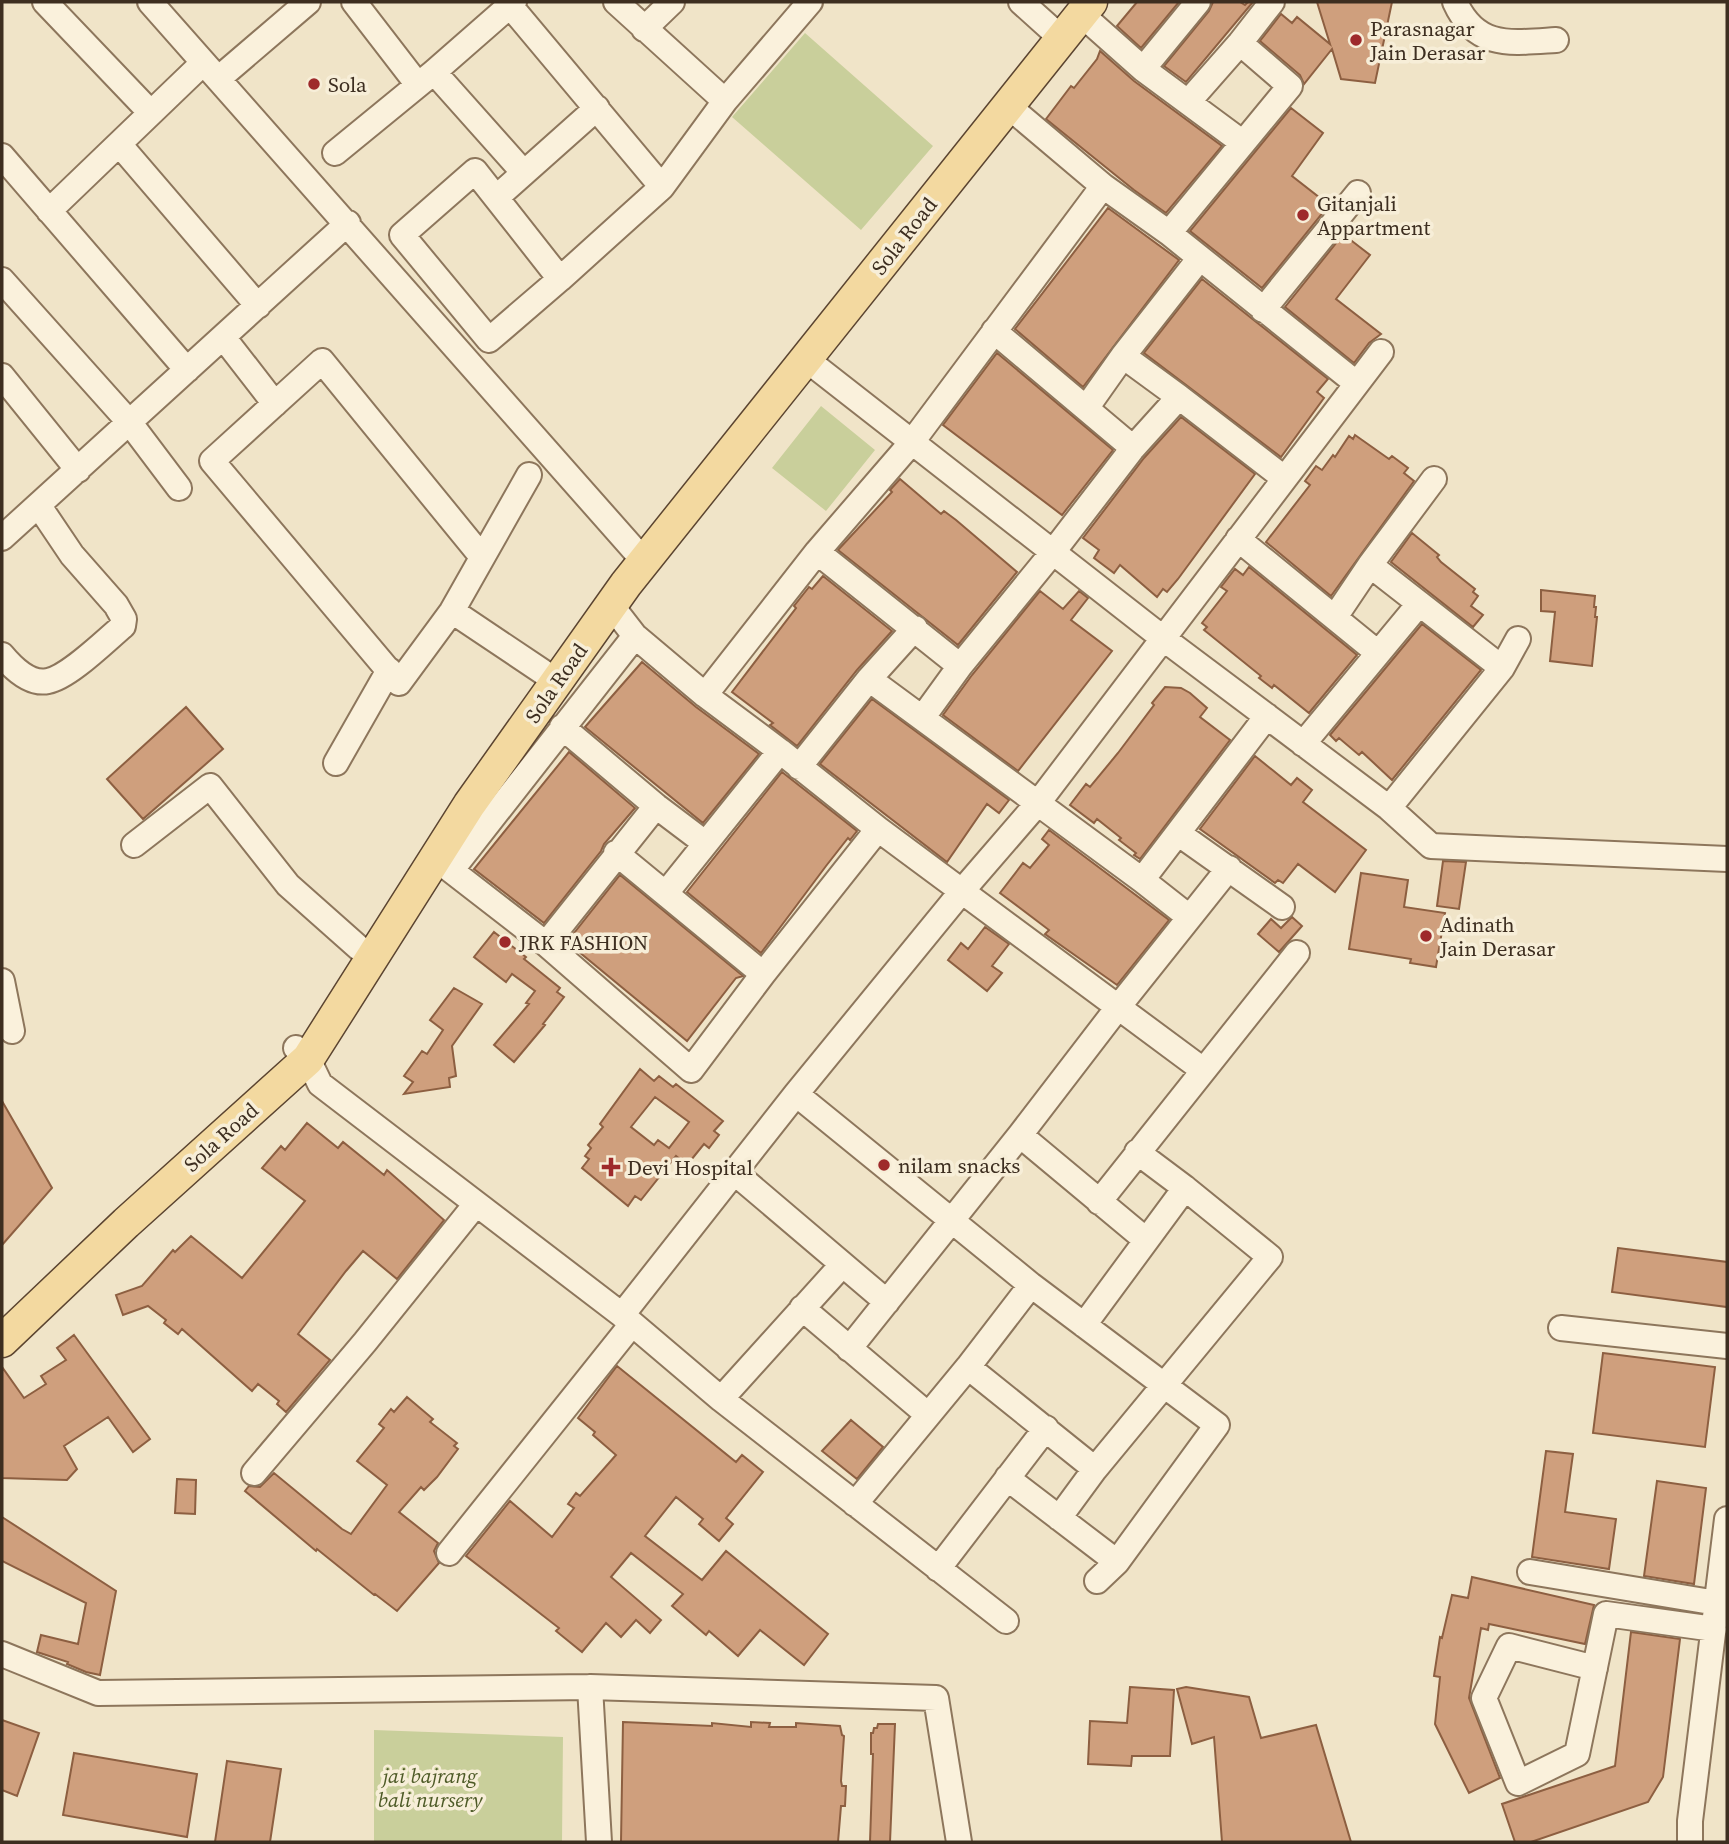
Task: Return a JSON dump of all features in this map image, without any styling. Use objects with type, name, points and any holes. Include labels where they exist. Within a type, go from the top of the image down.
[{"type":"main road","name":"Sola Road","points":[[2,1341],[302,1053],[446,860],[469,805],[611,605],[638,555],[776,371],[1054,33],[1080,6]]},
{"type":"main road","name":"Sola Road","points":[[2,1318],[302,1053],[359,948],[455,795],[542,671],[638,555],[807,360],[1007,106],[1054,33]]},
{"type":"street","points":[[45,2],[151,113]]},
{"type":"street","points":[[150,2],[348,223],[638,555]]},
{"type":"street","points":[[49,211],[151,113],[309,2]]},
{"type":"street","points":[[354,2],[426,79],[524,173]]},
{"type":"street","points":[[616,2],[725,101]]},
{"type":"street","points":[[644,29],[672,2]]},
{"type":"street","points":[[402,235],[489,340],[662,187],[725,101],[810,2]]},
{"type":"street","points":[[1021,2],[1054,33]]},
{"type":"street","points":[[1143,69],[1198,2]]},
{"type":"street","points":[[1189,102],[1272,2]]},
{"type":"street","points":[[1455,2],[1463,20],[1485,38],[1514,43],[1556,40]]},
{"type":"street","points":[[335,153],[426,79],[511,3],[662,187]]},
{"type":"street","points":[[1080,6],[1143,69],[1243,143]]},
{"type":"street","points":[[1169,233],[1290,86],[1240,43]]},
{"type":"street","points":[[1007,106],[1103,186],[1169,233],[1356,383]]},
{"type":"street","points":[[497,197],[597,108]]},
{"type":"street","points":[[119,144],[258,306]]},
{"type":"street","points":[[378,259],[502,149]]},
{"type":"street","points":[[2,156],[187,370]]},
{"type":"street","points":[[475,171],[560,279]]},
{"type":"street","points":[[705,695],[817,552],[912,442],[1103,186]]},
{"type":"street","points":[[1263,310],[1358,193]]},
{"type":"street","points":[[2,538],[348,223]]},
{"type":"street","points":[[1087,407],[1199,259]]},
{"type":"street","points":[[2,279],[130,423],[180,488]]},
{"type":"street","points":[[994,331],[1133,448]]},
{"type":"street","points":[[223,337],[275,404]]},
{"type":"street","points":[[449,1553],[627,1319],[734,1172],[962,891],[1038,803],[1381,352]]},
{"type":"street","points":[[1123,356],[1284,478]]},
{"type":"street","points":[[807,360],[1164,639],[1389,808],[1431,846],[1727,859]]},
{"type":"street","points":[[482,557],[322,361],[212,461],[399,682],[452,611],[529,475]]},
{"type":"street","points":[[2,376],[78,470]]},
{"type":"street","points":[[923,717],[960,666],[1133,448],[1180,397]]},
{"type":"street","points":[[1335,617],[1434,479]]},
{"type":"street","points":[[2,655],[13,669],[32,680],[47,682],[72,668],[123,626],[124,619],[116,604],[72,555],[39,506]]},
{"type":"street","points":[[1238,539],[1378,653]]},
{"type":"street","points":[[817,552],[960,666]]},
{"type":"street","points":[[1370,565],[1502,668]]},
{"type":"street","points":[[1303,744],[1419,604]]},
{"type":"street","points":[[611,605],[635,636],[705,695],[878,829],[1203,1070]]},
{"type":"street","points":[[452,611],[542,671]]},
{"type":"street","points":[[799,767],[869,679],[915,628]]},
{"type":"street","points":[[635,636],[562,727],[446,860],[691,1070],[878,829]]},
{"type":"street","points":[[1389,808],[1502,668],[1518,639]]},
{"type":"street","points":[[336,763],[389,670]]},
{"type":"street","points":[[869,679],[1189,917]]},
{"type":"street","points":[[1142,880],[1267,716]]},
{"type":"street","points":[[562,727],[656,806],[705,843]]},
{"type":"street","points":[[666,893],[780,751]]},
{"type":"street","points":[[134,845],[209,786],[288,885],[359,948]]},
{"type":"street","points":[[546,944],[656,806]]},
{"type":"street","points":[[1179,834],[1282,907]]},
{"type":"street","points":[[617,853],[763,974]]},
{"type":"street","points":[[849,1349],[1020,1136],[1229,868]]},
{"type":"street","points":[[1100,1202],[1297,953]]},
{"type":"street","points":[[2,981],[12,1031]]},
{"type":"street","points":[[302,1053],[320,1084],[627,1319],[722,1399],[1006,1621]]},
{"type":"street","points":[[796,1094],[1031,1285],[1217,1425],[1117,1562],[1097,1581]]},
{"type":"street","points":[[1020,1136],[1146,1240]]},
{"type":"street","points":[[1059,1518],[1095,1469],[1270,1257],[1137,1152]]},
{"type":"street","points":[[734,1172],[887,1302]]},
{"type":"street","points":[[1084,1325],[1185,1188]]},
{"type":"street","points":[[254,1474],[365,1342],[476,1203]]},
{"type":"street","points":[[722,1399],[842,1265]]},
{"type":"street","points":[[855,1504],[968,1367],[1031,1285]]},
{"type":"street","points":[[802,1308],[928,1414]]},
{"type":"street","points":[[1561,1328],[1727,1346]]},
{"type":"street","points":[[968,1367],[1095,1469]]},
{"type":"street","points":[[938,1569],[1046,1428]]},
{"type":"street","points":[[1007,1478],[1117,1562]]},
{"type":"street","points":[[1690,1842],[1690,1821],[1727,1519]]},
{"type":"street","points":[[1530,1573],[1717,1603]]},
{"type":"street","points":[[1595,1668],[1509,1646],[1484,1698],[1518,1783],[1577,1754],[1595,1668],[1606,1614],[1714,1629]]},
{"type":"street","points":[[2,1654],[98,1693],[590,1687],[936,1698],[959,1842]]},
{"type":"street","points":[[590,1687],[598,1842]]},
{"type":"green space","points":[[805,33],[933,146],[861,230],[732,117]]},
{"type":"green space","points":[[821,406],[875,450],[826,511],[772,468]]},
{"type":"green space","name":"jai bajrang bali nursery","points":[[374,1730],[563,1737],[562,1842],[374,1842]]},
{"type":"building","points":[[1137,2],[1179,2],[1141,48],[1117,26]]},
{"type":"building","points":[[1213,2],[1240,2],[1245,5],[1253,2],[1186,82],[1164,66],[1209,11]]},
{"type":"building","name":"Parasnagar Jain Derasar","points":[[1317,2],[1392,2],[1375,83],[1341,79],[1332,49],[1304,84],[1300,75],[1260,41],[1281,14],[1292,23],[1297,17],[1330,44]]},
{"type":"building","points":[[1100,51],[1134,81],[1222,146],[1166,213],[1046,119],[1071,86],[1074,88],[1097,59]]},
{"type":"building","points":[[1291,108],[1323,133],[1292,176],[1329,205],[1262,288],[1190,231]]},
{"type":"building","points":[[1108,208],[1179,260],[1083,387],[1015,329]]},
{"type":"building","points":[[1345,232],[1350,236],[1348,238],[1370,255],[1336,299],[1381,334],[1369,343],[1354,363],[1285,307]]},
{"type":"building","points":[[1202,279],[1328,379],[1317,392],[1324,398],[1281,457],[1144,353]]},
{"type":"building","points":[[997,353],[1113,450],[1062,515],[943,425]]},
{"type":"building","points":[[1181,417],[1255,474],[1178,579],[1167,592],[1163,589],[1157,597],[1120,565],[1114,573],[1094,558],[1099,550],[1083,538],[1144,458]]},
{"type":"building","points":[[1355,435],[1389,459],[1392,456],[1408,468],[1404,473],[1414,481],[1331,596],[1266,542],[1310,485],[1305,481],[1316,466],[1322,470],[1349,436],[1353,439]]},
{"type":"building","points":[[900,479],[941,514],[944,511],[956,520],[1017,572],[958,645],[838,550],[892,492],[890,490]]},
{"type":"building","points":[[1412,533],[1439,555],[1437,557],[1441,562],[1475,589],[1473,592],[1478,596],[1471,606],[1483,615],[1473,627],[1391,562]]},
{"type":"building","points":[[1249,567],[1357,655],[1309,713],[1274,685],[1272,688],[1259,678],[1261,676],[1204,630],[1207,627],[1202,623],[1227,591],[1221,587],[1235,569],[1243,575]]},
{"type":"building","points":[[823,576],[892,631],[857,670],[797,746],[770,725],[773,723],[732,692],[796,608],[794,606],[809,587],[812,589]]},
{"type":"building","points":[[1541,590],[1595,596],[1597,617],[1592,666],[1550,661],[1555,612],[1541,611]]},
{"type":"building","points":[[1040,591],[1063,609],[1079,591],[1088,598],[1071,620],[1112,651],[1018,771],[943,715]]},
{"type":"building","points":[[1422,624],[1481,670],[1392,780],[1362,752],[1359,755],[1339,738],[1336,741],[1330,735]]},
{"type":"building","points":[[642,662],[759,754],[703,823],[585,727]]},
{"type":"building","points":[[1165,687],[1181,688],[1190,693],[1207,708],[1200,717],[1230,740],[1140,859],[1119,840],[1121,838],[1097,819],[1094,823],[1070,805],[1086,784],[1090,787],[1118,753]]},
{"type":"building","points":[[872,699],[1009,800],[999,813],[987,804],[947,862],[820,764]]},
{"type":"building","points":[[186,707],[223,749],[143,819],[107,779]]},
{"type":"building","points":[[569,752],[635,808],[544,923],[474,869]]},
{"type":"building","points":[[1255,756],[1291,785],[1297,778],[1312,790],[1303,802],[1366,850],[1335,892],[1298,864],[1283,883],[1278,880],[1275,883],[1200,829]]},
{"type":"building","points":[[782,772],[857,831],[850,840],[848,838],[761,953],[687,892]]},
{"type":"building","points":[[1049,830],[1169,920],[1117,985],[1045,934],[1049,930],[1000,893],[1023,863],[1030,868],[1049,845],[1042,839]]},
{"type":"building","points":[[1443,861],[1466,862],[1459,909],[1437,906]]},
{"type":"building","points":[[1361,873],[1408,880],[1404,907],[1445,913],[1436,967],[1410,963],[1411,959],[1349,949]]},
{"type":"building","points":[[620,875],[743,976],[736,978],[687,1041],[567,942]]},
{"type":"building","points":[[1292,917],[1302,926],[1279,952],[1258,934],[1271,919],[1281,928]]},
{"type":"building","points":[[985,927],[1009,944],[992,966],[1002,973],[987,991],[948,960],[961,943],[968,949]]},
{"type":"building","points":[[494,932],[560,988],[557,992],[564,997],[514,1062],[494,1045],[529,1004],[526,1003],[535,991],[512,974],[506,982],[474,957]]},
{"type":"building","points":[[454,988],[482,1004],[452,1046],[456,1076],[449,1078],[450,1087],[404,1094],[413,1082],[404,1076],[422,1051],[427,1054],[443,1030],[430,1020]]},
{"type":"building","points":[[640,1069],[654,1081],[659,1076],[673,1087],[676,1084],[723,1121],[714,1131],[719,1135],[709,1148],[704,1144],[687,1165],[676,1156],[641,1200],[635,1196],[628,1206],[582,1168],[589,1159],[585,1156],[591,1148],[588,1145],[603,1127],[600,1124]],"holes":[[[655,1097],[689,1122],[669,1148],[658,1140],[654,1145],[631,1127]]]},
{"type":"building","points":[[2,1101],[52,1188],[2,1245]]},
{"type":"building","points":[[307,1123],[338,1148],[343,1142],[384,1175],[387,1170],[444,1220],[397,1279],[363,1251],[346,1271],[298,1334],[330,1360],[286,1412],[277,1404],[279,1401],[258,1384],[252,1391],[182,1329],[178,1334],[148,1306],[123,1315],[116,1295],[142,1286],[173,1250],[175,1252],[191,1236],[242,1278],[305,1201],[262,1168],[281,1146],[285,1150]]},
{"type":"building","points":[[1618,1248],[1727,1262],[1727,1307],[1612,1292]]},
{"type":"building","points":[[74,1335],[150,1439],[133,1452],[108,1417],[64,1446],[77,1469],[67,1480],[2,1478],[2,1367],[24,1398],[46,1384],[41,1376],[66,1360],[57,1348]]},
{"type":"building","points":[[1603,1353],[1715,1367],[1705,1447],[1593,1433]]},
{"type":"building","points":[[617,1366],[736,1462],[742,1455],[763,1472],[726,1518],[733,1524],[719,1541],[699,1524],[703,1519],[676,1497],[645,1536],[702,1580],[726,1551],[828,1634],[804,1665],[760,1630],[738,1656],[709,1631],[706,1635],[672,1606],[683,1594],[631,1553],[611,1577],[661,1620],[650,1633],[636,1620],[621,1637],[606,1623],[582,1652],[556,1631],[559,1628],[466,1556],[510,1501],[552,1537],[574,1508],[568,1504],[576,1493],[580,1496],[616,1455],[578,1418]]},
{"type":"building","points":[[407,1397],[433,1419],[430,1422],[457,1443],[454,1446],[458,1449],[437,1477],[424,1490],[421,1487],[399,1512],[438,1543],[434,1551],[439,1563],[397,1611],[317,1549],[316,1551],[245,1491],[249,1486],[260,1487],[274,1473],[351,1534],[387,1485],[357,1461],[384,1428],[379,1424],[391,1409],[394,1412]]},
{"type":"building","points":[[851,1420],[883,1447],[857,1479],[822,1451]]},
{"type":"building","points":[[1546,1451],[1573,1454],[1565,1512],[1616,1519],[1609,1569],[1532,1557]]},
{"type":"building","points":[[177,1479],[196,1480],[195,1514],[175,1513]]},
{"type":"building","points":[[1657,1481],[1706,1488],[1694,1584],[1644,1576]]},
{"type":"building","points":[[2,1517],[116,1591],[100,1675],[37,1652],[41,1635],[78,1644],[86,1603],[2,1561]]},
{"type":"building","points":[[1472,1577],[1594,1605],[1585,1644],[1489,1624],[1488,1630],[1481,1628],[1469,1698],[1500,1778],[1469,1793],[1435,1724],[1440,1677],[1434,1676],[1440,1637],[1442,1638],[1452,1595],[1468,1598]]},
{"type":"building","points":[[1631,1632],[1680,1639],[1663,1777],[1648,1802],[1531,1842],[1515,1842],[1502,1804],[1615,1766]]},
{"type":"building","points":[[1130,1687],[1174,1690],[1170,1756],[1132,1756],[1131,1766],[1088,1764],[1090,1721],[1127,1723]]},
{"type":"building","points":[[1186,1687],[1249,1697],[1261,1738],[1316,1725],[1351,1842],[1222,1842],[1214,1737],[1192,1744],[1177,1689]]},
{"type":"building","points":[[2,1720],[39,1733],[17,1796],[2,1790]]},
{"type":"building","points":[[623,1722],[712,1726],[712,1723],[751,1727],[751,1722],[770,1723],[769,1727],[796,1727],[796,1723],[840,1726],[844,1736],[841,1781],[842,1786],[846,1786],[845,1806],[841,1806],[838,1842],[621,1842]]},
{"type":"building","points":[[878,1724],[895,1724],[890,1842],[870,1842],[873,1754],[871,1733]]},
{"type":"building","points":[[74,1753],[197,1774],[187,1837],[63,1815]]},
{"type":"building","points":[[227,1761],[281,1769],[270,1842],[215,1842]]},
{"type":"place","name":"Parasnagar Jain Derasar","points":[[1356,40]]},
{"type":"place","name":"Sola","points":[[314,84]]},
{"type":"place","name":"Gitanjali Appartment","points":[[1303,215]]},
{"type":"place","name":"Adinath Jain Derasar","points":[[1426,936]]},
{"type":"place","name":"JRK FASHION","points":[[505,942]]},
{"type":"place","name":"nilam snacks","points":[[884,1165]]},
{"type":"place","name":"Devi Hospital","points":[[611,1167]]}]
